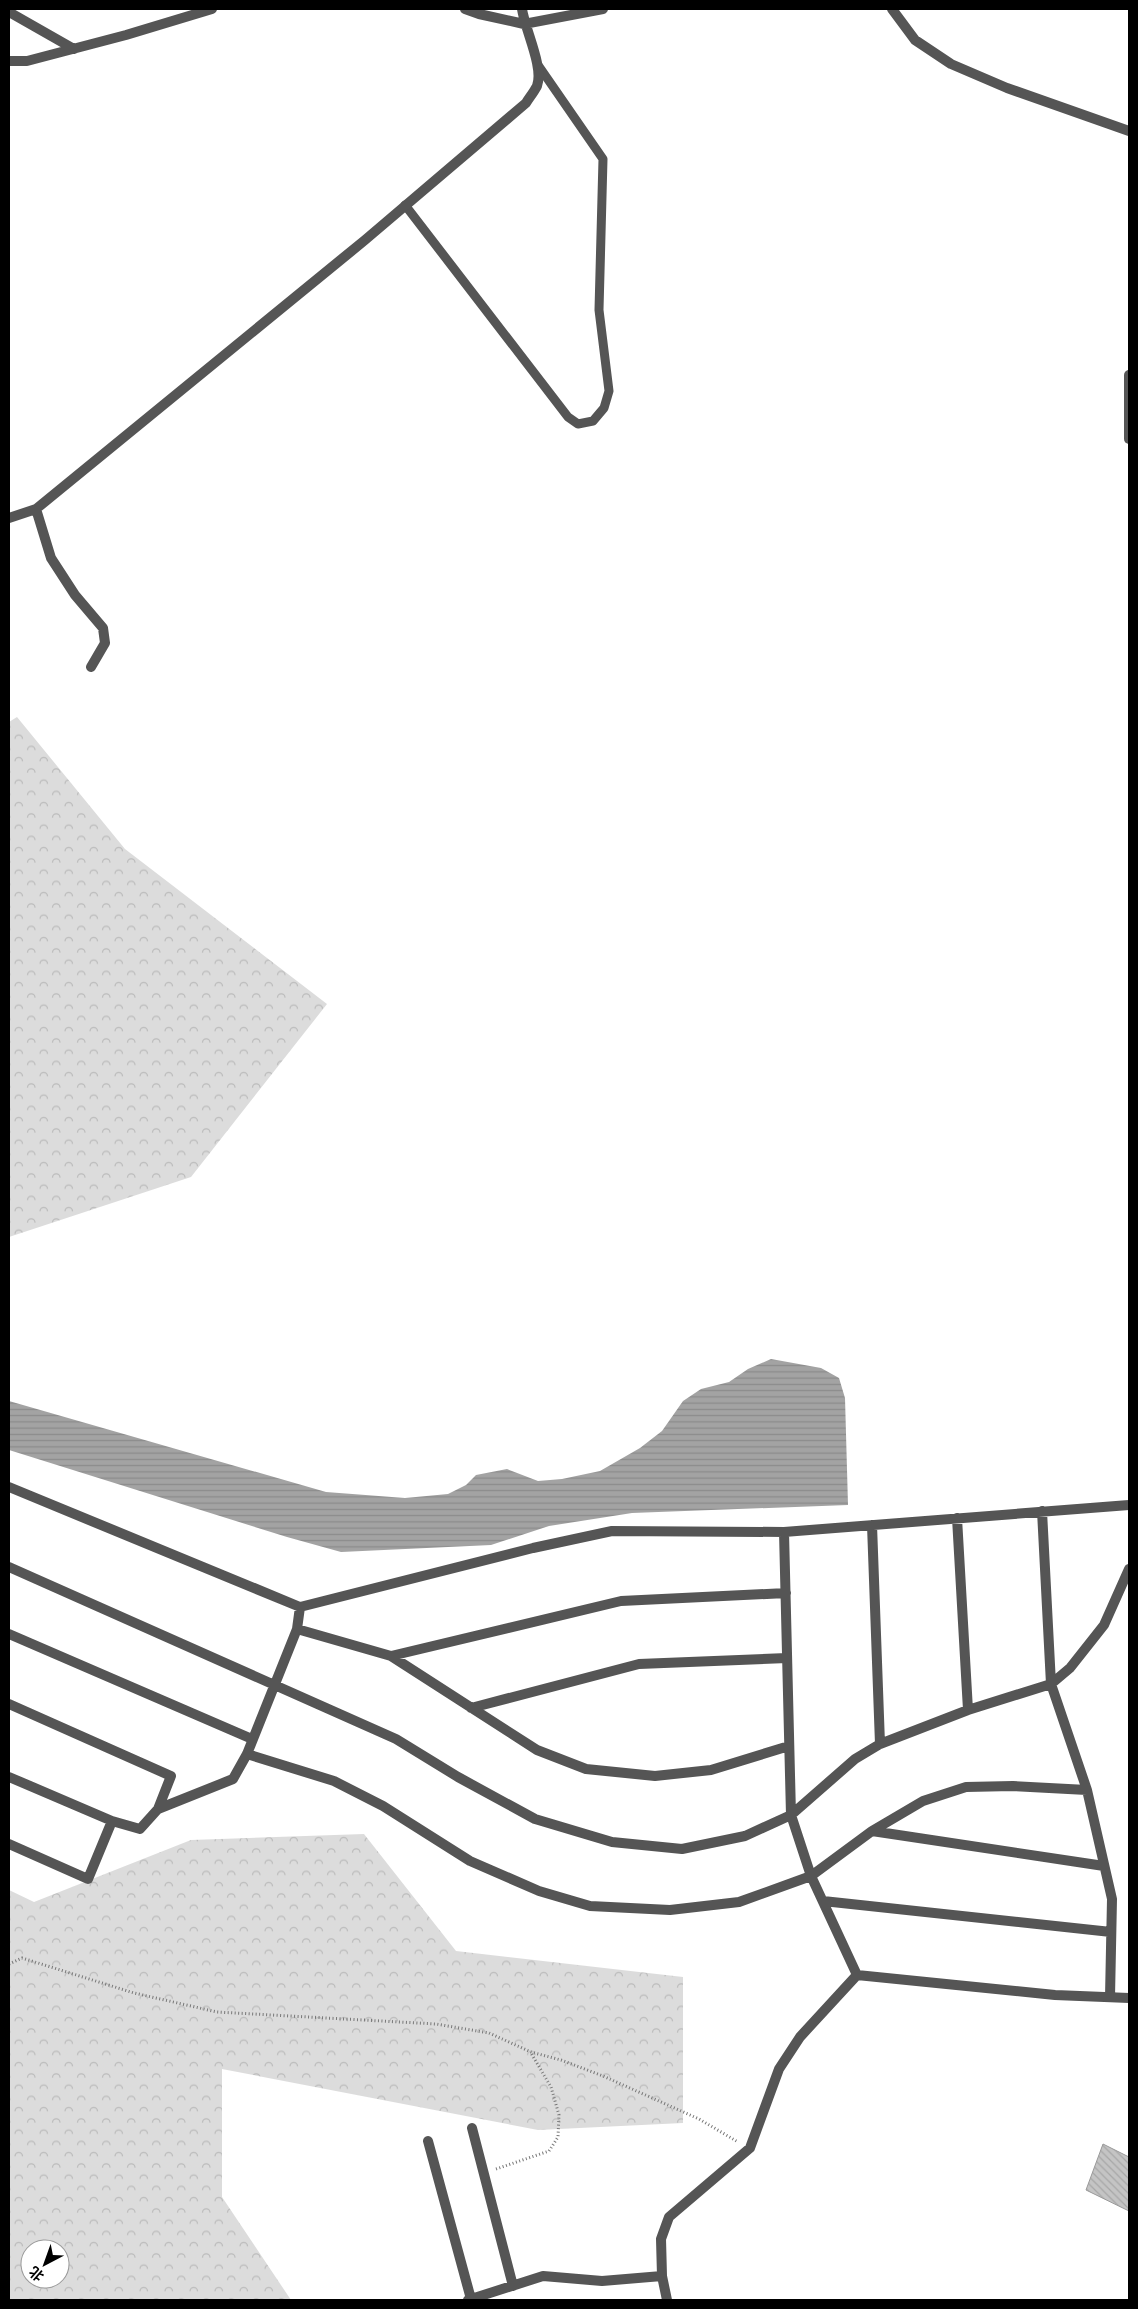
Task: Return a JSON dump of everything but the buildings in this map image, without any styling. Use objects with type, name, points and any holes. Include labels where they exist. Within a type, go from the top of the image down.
[{"type":"street","points":[[9,61],[27,61],[74,49],[212,9]]},
{"type":"street","points":[[465,9],[478,14],[524,24],[603,9]]},
{"type":"street","points":[[9,518],[36,509],[526,103],[537,85],[538,65],[524,24],[522,9]]},
{"type":"street","points":[[892,9],[915,40],[951,64],[1007,88],[1129,131]]},
{"type":"street","points":[[9,12],[74,49]]},
{"type":"street","points":[[1129,374],[1129,439]]},
{"type":"street","points":[[36,509],[51,558],[74,595],[103,628],[105,643],[91,667]]},
{"type":"street","points":[[9,1487],[300,1607],[533,1548],[612,1531],[784,1532],[1129,1505]]},
{"type":"street","points":[[1042,1511],[1051,1684],[1087,1790],[1112,1899],[1110,1997]]},
{"type":"street","points":[[957,1518],[968,1710]]},
{"type":"street","points":[[872,1524],[880,1744]]},
{"type":"street","points":[[784,1532],[792,1815],[812,1876],[857,1975]]},
{"type":"street","points":[[9,1567],[396,1739],[458,1778],[535,1819],[612,1842],[682,1849],[745,1836],[792,1815],[855,1759],[880,1744],[968,1710],[1051,1684],[1070,1668],[1104,1625],[1129,1569]]},
{"type":"street","points":[[390,1656],[621,1601],[786,1593]]},
{"type":"street","points":[[158,1810],[233,1779],[247,1754],[297,1629],[300,1607]]},
{"type":"street","points":[[297,1629],[390,1656],[537,1750],[586,1769],[655,1776],[710,1770],[789,1746]]},
{"type":"street","points":[[9,1634],[252,1739]]},
{"type":"street","points":[[471,1708],[639,1664],[787,1658]]},
{"type":"street","points":[[9,1704],[171,1776],[158,1810],[140,1829],[112,1821],[9,1777]]},
{"type":"street","points":[[247,1754],[334,1781],[383,1806],[470,1861],[539,1892],[590,1906],[670,1910],[739,1902],[812,1876],[872,1831],[923,1801],[966,1787],[1013,1786],[1087,1790]]},
{"type":"street","points":[[9,1844],[88,1878],[112,1821]]},
{"type":"street","points":[[872,1831],[1104,1866]]},
{"type":"street","points":[[823,1901],[1111,1932]]},
{"type":"street","points":[[857,1975],[1055,1995],[1129,1998]]},
{"type":"street","points":[[667,2300],[662,2276],[661,2239],[669,2217],[750,2148],[779,2069],[800,2037],[857,1975]]},
{"type":"street","points":[[472,2128],[513,2286]]},
{"type":"street","points":[[428,2141],[470,2300],[543,2276],[602,2281],[662,2276]]},
{"type":"lane","points":[[405,205],[568,418],[578,424],[593,422],[604,408],[609,391],[599,310],[603,159],[538,65]]},
{"type":"path","points":[[9,1964],[22,1958],[134,1993],[217,2012],[436,2024],[489,2033],[531,2052],[561,2060],[647,2095],[699,2118],[750,2148]]},
{"type":"path","points":[[484,2174],[549,2151],[558,2137],[559,2114],[551,2087],[531,2052]]},
{"type":"green space","points":[[17,717],[125,849],[327,1004],[191,1177],[9,1237],[9,722]]},
{"type":"green space","points":[[364,1834],[456,1951],[683,1977],[683,2123],[538,2130],[222,2069],[222,2197],[291,2300],[9,2300],[9,1890],[34,1902],[191,1840]]},
{"type":"shaded area","points":[[771,1359],[821,1368],[839,1378],[845,1398],[848,1505],[632,1513],[549,1526],[491,1545],[341,1552],[287,1537],[9,1450],[9,1401],[326,1492],[405,1498],[448,1494],[466,1485],[476,1475],[507,1469],[538,1481],[562,1479],[600,1471],[640,1448],[662,1431],[683,1401],[701,1389],[729,1382],[748,1369]]}]
